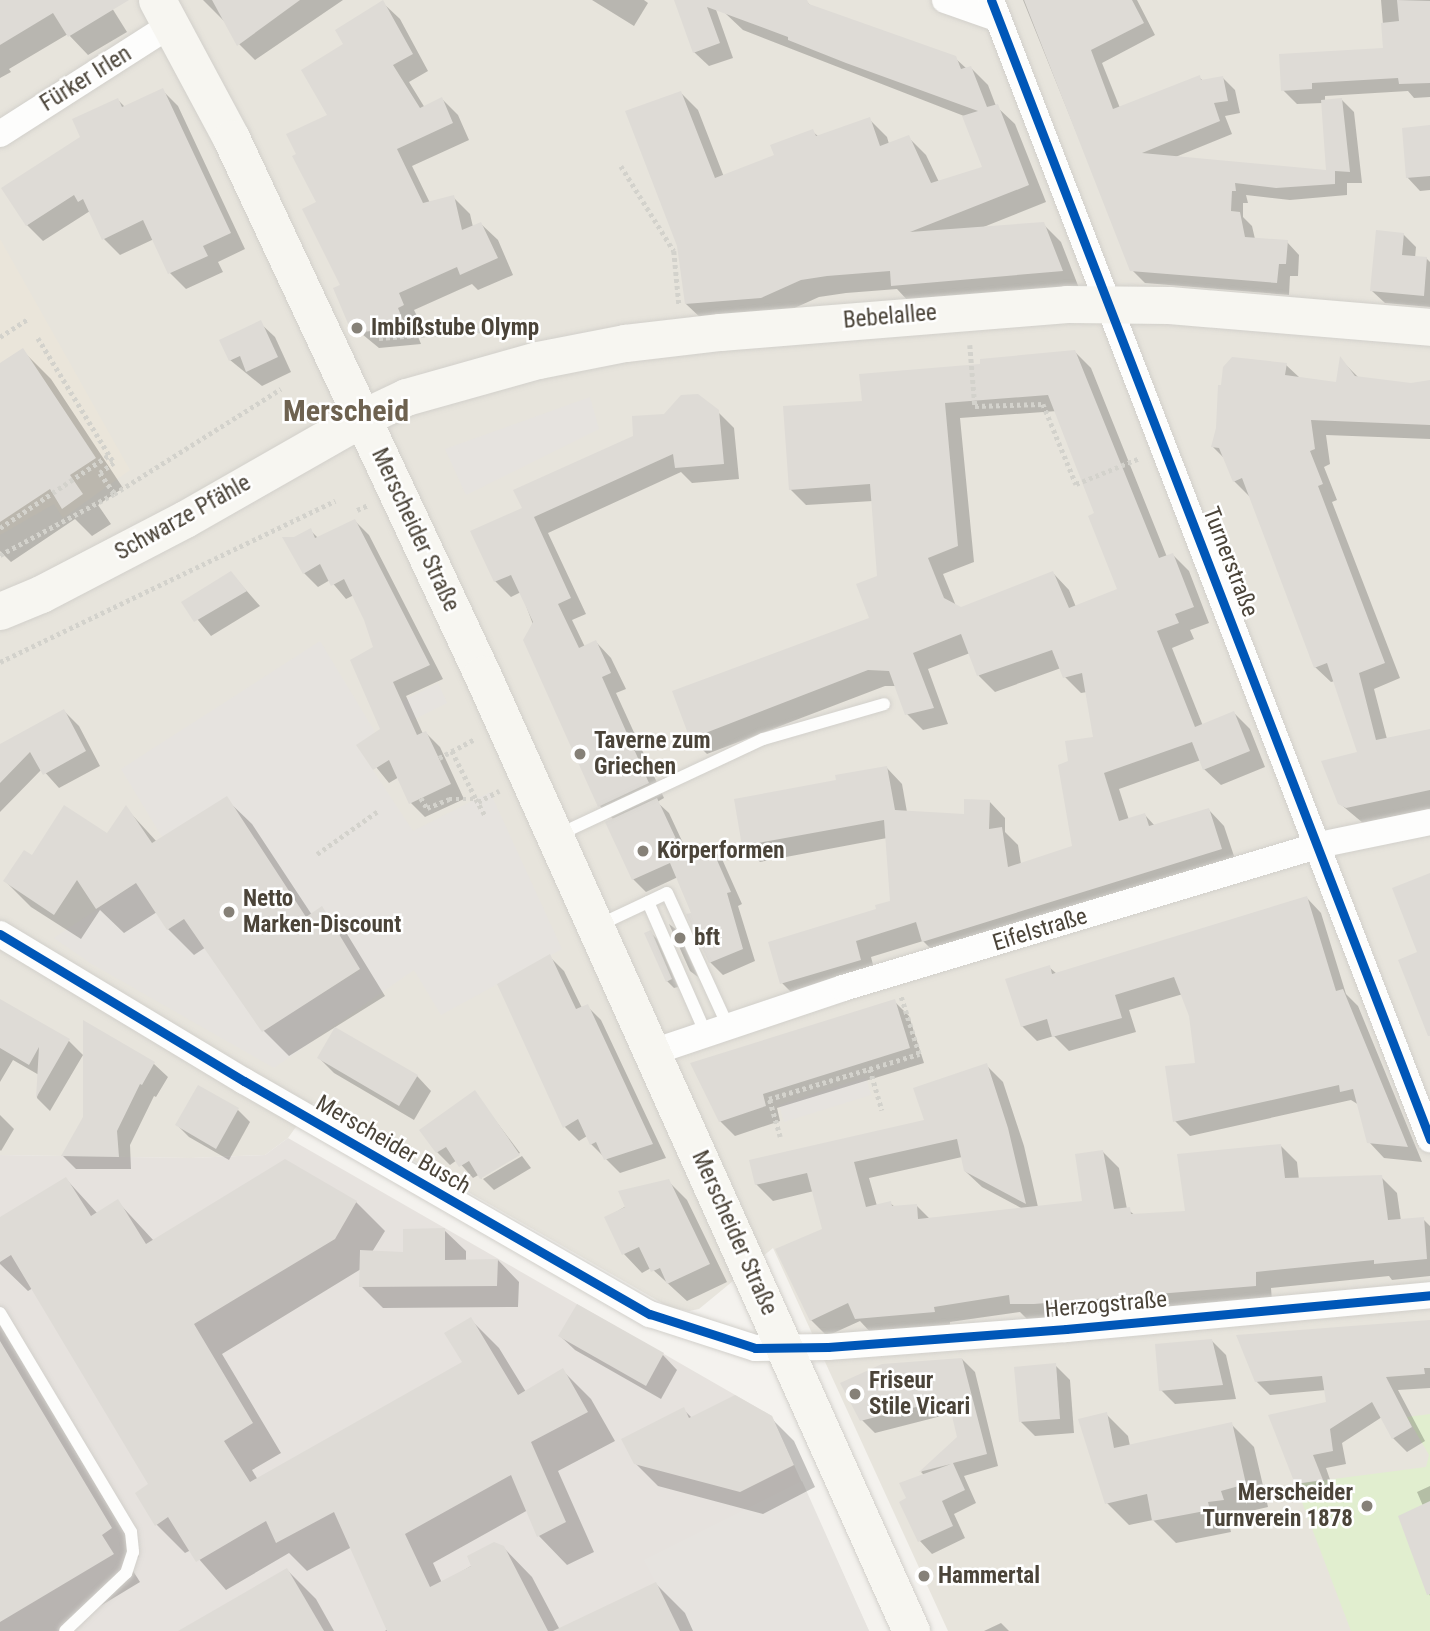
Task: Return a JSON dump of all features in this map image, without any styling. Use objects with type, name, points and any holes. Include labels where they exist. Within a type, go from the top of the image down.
[{"type":"main road","name":"Merscheider Straße","points":[[164,12],[231,138],[556,836],[911,1631]]},
{"type":"main road","name":"Bebelallee","points":[[362,418],[406,397],[538,360],[625,344],[899,316],[1109,304],[1169,305],[1430,327]]},
{"type":"main road","name":"Schwarze Pfähle","points":[[0,611],[41,594],[185,519],[362,418]]},
{"type":"street","points":[[945,0],[993,9]]},
{"type":"street","name":"Turnerstraße","points":[[993,9],[1037,114],[1430,1139]]},
{"type":"street","name":"Fürker Irlen","points":[[0,134],[164,12]]},
{"type":"street","name":"Eifelstraße","points":[[653,1052],[716,1028],[1319,845],[1430,821]]},
{"type":"street","name":"Merscheider Busch","points":[[0,934],[244,1082],[650,1314],[755,1348],[784,1347]]},
{"type":"street","name":"Herzogstraße","points":[[784,1347],[828,1347],[1066,1329],[1430,1295]]},
{"type":"lane","points":[[556,836],[763,739],[884,704]]},
{"type":"lane","points":[[596,926],[667,893],[716,1028]]},
{"type":"lane","points":[[648,902],[716,1028]]},
{"type":"lane","points":[[0,1313],[131,1532],[133,1552],[126,1573],[65,1631]]},
{"type":"path","points":[[621,166],[674,251],[680,313]]},
{"type":"path","points":[[0,337],[28,319]]},
{"type":"path","points":[[38,338],[114,463],[100,473],[114,494]]},
{"type":"path","points":[[969,338],[975,406],[1043,404],[1076,484],[1165,447]]},
{"type":"path","points":[[0,555],[114,494],[281,389]]},
{"type":"path","points":[[0,528],[109,455]]},
{"type":"path","points":[[0,662],[335,501]]},
{"type":"path","points":[[439,758],[475,738]]},
{"type":"path","points":[[452,751],[485,815]]},
{"type":"path","points":[[421,798],[427,808],[449,799],[477,801],[501,790]]},
{"type":"path","points":[[317,854],[378,811]]},
{"type":"path","points":[[780,1137],[769,1099],[919,1054],[894,973]]},
{"type":"path","points":[[870,1069],[882,1110]]},
{"type":"shaded area","points":[[0,0],[1430,0],[1430,1631],[948,1631],[773,1248],[699,1309],[689,1311],[669,1307],[313,1103],[288,1138],[265,1155],[191,1158],[0,1155]]},
{"type":"shaded area","points":[[0,239],[130,470],[63,518],[54,504],[0,535]]},
{"type":"shaded area","points":[[590,397],[599,429],[466,495],[445,449]]},
{"type":"shaded area","points":[[320,641],[375,732],[357,746],[413,831],[490,792],[562,949],[441,1015],[414,970],[274,1068],[90,963],[54,938],[136,883],[167,930],[184,919],[262,1031],[360,970],[322,907],[306,917],[227,797],[162,837],[121,769]]},
{"type":"shaded area","points":[[438,683],[447,703],[403,725],[393,706]]},
{"type":"shaded area","points":[[866,1077],[871,1095],[784,1122],[779,1105]]},
{"type":"shaded area","points":[[288,1138],[772,1416],[869,1631],[0,1631],[0,1155],[191,1158],[265,1155]]},
{"type":"shaded area","points":[[802,1481],[869,1631],[680,1631],[644,1560]]},
{"type":"green space","name":"Merscheider Turnverein 1878","points":[[1430,1414],[1430,1631],[1351,1631],[1295,1484],[1426,1467],[1429,1455],[1407,1417]]},
{"type":"building","points":[[0,0],[129,0],[68,37],[53,13],[0,45]]},
{"type":"building","points":[[212,0],[300,0],[237,46]]},
{"type":"building","points":[[383,0],[413,54],[393,65],[420,108],[442,97],[453,123],[397,149],[423,203],[454,195],[462,230],[481,222],[498,258],[460,275],[457,267],[399,293],[404,305],[398,308],[406,328],[361,332],[349,326],[333,288],[340,285],[302,209],[316,202],[292,156],[296,154],[286,134],[327,115],[301,70],[343,44],[335,30]]},
{"type":"building","points":[[674,0],[807,0],[809,4],[956,56],[961,69],[971,66],[987,107],[998,104],[1029,185],[910,232],[1044,222],[1063,271],[891,286],[890,271],[827,276],[801,280],[761,298],[685,304],[677,246],[625,111],[681,91],[715,178],[774,155],[770,145],[813,129],[816,136],[870,117],[880,146],[909,135],[931,183],[982,167],[962,116],[978,111],[846,63],[788,40],[788,37],[707,7],[720,43],[693,53]]},
{"type":"building","points":[[1024,0],[1132,0],[1144,23],[1091,50],[1113,109],[1200,75],[1201,80],[1223,76],[1228,101],[1214,103],[1220,121],[1142,153],[1326,170],[1321,100],[1342,98],[1350,172],[1335,171],[1335,184],[1276,188],[1235,183],[1236,191],[1232,191],[1231,211],[1240,212],[1245,237],[1288,240],[1286,264],[1279,264],[1277,283],[1130,271]]},
{"type":"building","points":[[1397,0],[1430,1],[1430,83],[1399,84],[1398,78],[1312,83],[1312,89],[1281,91],[1279,54],[1383,48],[1381,23],[1399,21]]},
{"type":"building","points":[[163,88],[231,233],[203,246],[208,256],[168,274],[143,220],[102,240],[83,199],[78,202],[74,195],[26,226],[1,188],[80,137],[72,119],[118,98],[122,107]]},
{"type":"building","points":[[1430,125],[1430,176],[1406,178],[1402,128]]},
{"type":"building","points":[[1376,230],[1404,233],[1402,255],[1427,257],[1424,296],[1370,291]]},
{"type":"building","points":[[261,320],[278,357],[246,372],[240,356],[229,361],[219,340]]},
{"type":"building","points":[[23,348],[96,458],[70,475],[83,494],[62,509],[50,489],[0,522],[0,363]]},
{"type":"building","points":[[1075,350],[1159,558],[1173,553],[1194,607],[1175,614],[1179,623],[1157,631],[1195,727],[1234,711],[1250,751],[1203,770],[1192,742],[1104,773],[1119,821],[1145,813],[1149,826],[1209,808],[1222,849],[922,942],[916,922],[856,941],[861,960],[780,984],[768,942],[876,909],[875,905],[890,901],[884,820],[742,846],[734,799],[836,780],[835,775],[887,766],[895,810],[964,814],[964,799],[990,800],[989,829],[1002,827],[1008,867],[1072,846],[1058,765],[1068,761],[1065,741],[1093,737],[1082,673],[1063,678],[1052,650],[977,676],[961,634],[913,653],[934,708],[905,715],[889,671],[868,670],[690,739],[672,691],[869,618],[856,584],[877,576],[870,484],[789,490],[783,406],[862,401],[859,374],[980,364],[980,359]],"holes":[[[1048,395],[1094,513],[1088,516],[1117,589],[1069,608],[1053,571],[961,607],[944,598],[928,558],[958,546],[945,403]]]},
{"type":"building","points":[[1340,356],[1355,376],[1411,383],[1430,380],[1430,425],[1311,420],[1315,449],[1310,451],[1323,484],[1318,486],[1385,663],[1359,673],[1376,740],[1430,729],[1430,790],[1346,808],[1338,804],[1321,761],[1357,752],[1327,663],[1314,668],[1242,478],[1233,482],[1219,448],[1211,447],[1216,428],[1218,385],[1221,385],[1223,367],[1232,357],[1287,363],[1285,375],[1336,382]]},
{"type":"building","points":[[698,394],[719,410],[724,464],[675,468],[673,454],[534,517],[571,598],[558,604],[579,648],[596,640],[611,673],[602,677],[649,783],[598,807],[523,640],[533,622],[511,575],[494,582],[470,531],[522,508],[513,490],[633,436],[632,416],[664,414],[681,395]]},
{"type":"building","points":[[355,519],[430,665],[393,682],[417,735],[426,731],[451,784],[409,804],[389,760],[373,770],[356,745],[380,729],[350,660],[373,647],[364,620],[344,579],[331,586],[320,564],[303,574],[282,537],[294,537],[311,528],[315,538]]},
{"type":"building","points":[[231,571],[247,591],[194,622],[181,602]]},
{"type":"building","points":[[64,709],[86,751],[43,775],[30,752],[0,783],[0,744]]},
{"type":"building","name":"Netto Marken-Discount","points":[[227,796],[306,917],[322,906],[360,969],[262,1032],[184,919],[167,930],[136,883],[96,909],[77,880],[54,915],[3,881],[24,850],[32,855],[64,805],[107,833],[126,805],[152,843]]},
{"type":"building","points":[[657,798],[684,856],[710,844],[731,892],[727,893],[743,949],[709,963],[686,914],[691,913],[670,863],[632,880],[605,822]]},
{"type":"building","points":[[1430,873],[1428,1036],[1398,960],[1417,952],[1392,888]]},
{"type":"building","points":[[1307,896],[1336,991],[1343,989],[1408,1147],[1367,1143],[1353,1089],[1340,1092],[1339,1085],[1173,1122],[1165,1066],[1195,1063],[1189,1016],[1174,977],[1115,995],[1122,1018],[1052,1037],[1047,1019],[1021,1027],[1005,979],[1050,965],[1052,974]]},
{"type":"building","points":[[651,930],[672,979],[666,982],[644,933]]},
{"type":"building","points":[[550,954],[576,1009],[588,1004],[653,1144],[604,1160],[596,1142],[590,1145],[578,1119],[563,1128],[497,984]]},
{"type":"building","points":[[0,999],[70,1039],[36,1098],[39,1047],[29,1065],[0,1048]]},
{"type":"building","points":[[895,999],[910,1048],[763,1094],[766,1106],[719,1122],[690,1063]]},
{"type":"building","points":[[83,1020],[155,1062],[142,1085],[140,1084],[117,1131],[119,1157],[61,1156],[83,1117]]},
{"type":"building","points":[[335,1027],[418,1075],[399,1106],[317,1058]]},
{"type":"building","points":[[987,1063],[1008,1128],[1026,1204],[964,1171],[957,1139],[854,1162],[866,1207],[891,1201],[892,1206],[917,1204],[918,1219],[1082,1201],[1075,1154],[1103,1150],[1114,1209],[1130,1207],[1131,1214],[1185,1211],[1177,1154],[1281,1144],[1285,1178],[1382,1175],[1388,1220],[1424,1217],[1427,1259],[1374,1264],[1374,1260],[1256,1272],[1256,1286],[1034,1304],[1010,1304],[1009,1295],[934,1307],[935,1312],[855,1319],[848,1303],[810,1321],[775,1249],[822,1229],[807,1173],[755,1185],[749,1160],[924,1120],[913,1088]]},
{"type":"building","points":[[198,1085],[239,1108],[216,1149],[175,1125]]},
{"type":"building","points":[[475,1090],[520,1155],[480,1179],[469,1161],[459,1167],[446,1147],[436,1153],[419,1130]]},
{"type":"building","points":[[285,1159],[357,1201],[335,1239],[194,1324],[253,1423],[224,1441],[250,1482],[462,1362],[444,1333],[471,1317],[518,1395],[563,1368],[588,1412],[531,1442],[566,1522],[537,1537],[511,1475],[405,1534],[430,1587],[471,1566],[467,1556],[494,1542],[504,1546],[548,1631],[387,1631],[334,1512],[276,1543],[266,1521],[196,1562],[168,1517],[155,1526],[135,1493],[148,1484],[11,1255],[0,1262],[0,1217],[66,1177],[91,1216],[118,1199],[146,1244]]},
{"type":"building","points":[[669,1179],[710,1264],[667,1284],[660,1268],[651,1272],[639,1247],[622,1255],[604,1217],[625,1207],[618,1191]]},
{"type":"building","points":[[445,1228],[445,1260],[498,1259],[497,1286],[359,1287],[360,1250],[403,1252],[403,1229]]},
{"type":"building","points":[[577,1304],[664,1353],[646,1386],[558,1336]]},
{"type":"building","points":[[1430,1320],[1430,1368],[1424,1368],[1425,1374],[1386,1377],[1412,1427],[1392,1439],[1372,1402],[1330,1429],[1333,1451],[1313,1455],[1323,1480],[1295,1484],[1268,1415],[1326,1402],[1322,1376],[1255,1382],[1236,1335]]},
{"type":"building","points":[[1212,1339],[1223,1385],[1159,1391],[1155,1344]]},
{"type":"building","points":[[0,1341],[112,1528],[102,1535],[114,1554],[0,1622]]},
{"type":"building","points":[[962,1358],[987,1454],[953,1463],[965,1490],[942,1501],[953,1526],[918,1542],[899,1502],[906,1498],[899,1483],[951,1464],[919,1472],[957,1437],[948,1399],[860,1421],[840,1383],[882,1364]]},
{"type":"building","points":[[1056,1363],[1060,1419],[1019,1422],[1014,1367]]},
{"type":"building","points":[[735,1395],[772,1416],[794,1465],[740,1492],[634,1464],[621,1439],[684,1407],[689,1418]]},
{"type":"building","points":[[1107,1412],[1114,1448],[1232,1422],[1246,1484],[1221,1491],[1224,1500],[1208,1502],[1210,1510],[1152,1521],[1147,1494],[1105,1504],[1078,1419]]},
{"type":"building","points":[[1430,1501],[1430,1594],[1427,1595],[1398,1516]]},
{"type":"building","points":[[287,1568],[324,1631],[178,1631]]},
{"type":"building","points":[[656,1582],[680,1631],[553,1631]]},
{"type":"cycle path","points":[[991,0],[1430,1139]]},
{"type":"cycle path","points":[[0,934],[244,1081],[650,1314],[755,1348],[828,1347],[1066,1329],[1430,1295]]},
{"type":"place","name":"Imbißstube Olymp","points":[[357,328]]},
{"type":"place","name":"Taverne zum Griechen","points":[[580,754]]},
{"type":"place","name":"Körperformen","points":[[643,851]]},
{"type":"place","name":"Netto Marken-Discount","points":[[229,912]]},
{"type":"place","name":"bft","points":[[680,938]]},
{"type":"place","name":"Friseur Stile Vicari","points":[[855,1394]]},
{"type":"place","name":"Merscheider Turnverein 1878","points":[[1367,1506]]},
{"type":"place","name":"Hammertal","points":[[924,1576]]},
{"type":"district","name":"Merscheid","points":[[346,411]]}]
